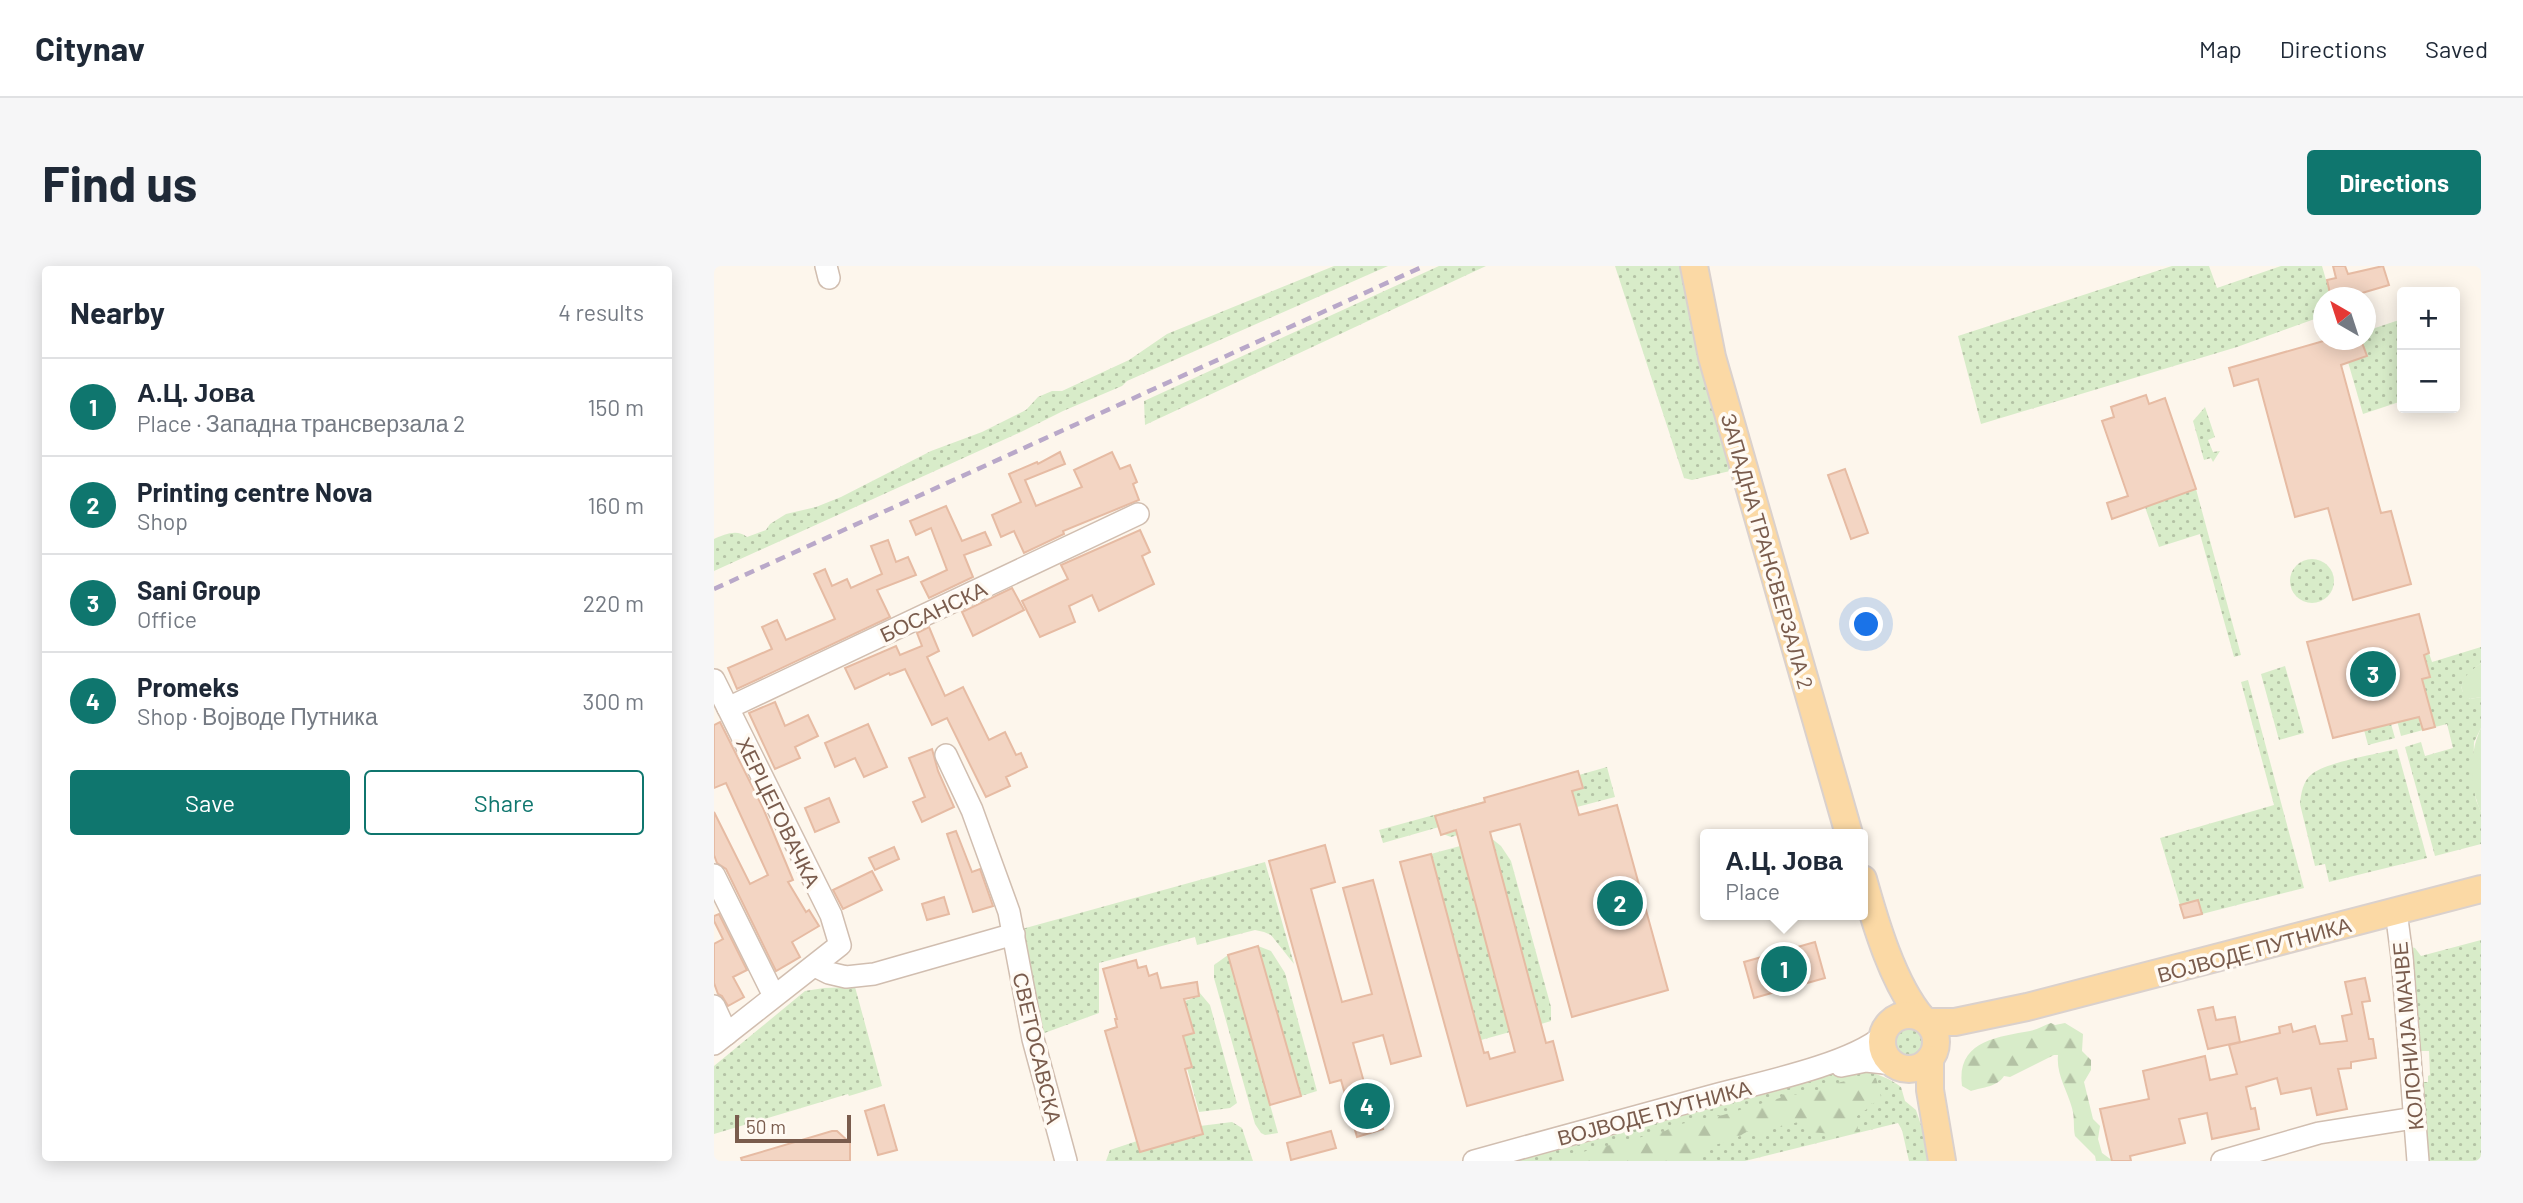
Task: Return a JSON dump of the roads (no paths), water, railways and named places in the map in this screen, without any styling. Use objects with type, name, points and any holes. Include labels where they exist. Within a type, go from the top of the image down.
[{"type":"main road","name":"ЗАПАДНА ТРАНСВЕРЗАЛА 2","points":[[1694,266],[1712,357],[1848,829]]},
{"type":"main road","name":"ВОЈВОДЕ ПУТНИКА","points":[[1925,1020],[1955,1022],[2027,1007],[2481,888]]},
{"type":"main road","points":[[1868,896],[1901,988],[1935,1034],[1930,1090],[1942,1161]]},
{"type":"main road","points":[[1876,922],[1888,994],[1884,1052],[1917,1094],[1942,1161]]},
{"type":"main road","name":"ВОЈВОДЕ ПУТНИКА","points":[[1932,1056],[1962,1035],[2027,1007]]},
{"type":"main road","points":[[1885,1031],[1903,1016],[1925,1020]]},
{"type":"main road","points":[[1897,1066],[1913,1069],[1932,1056]]},
{"type":"street","name":"БОСАНСКА","points":[[728,708],[1138,514]]},
{"type":"street","name":"ХЕРЦЕГОВАЧКА","points":[[714,680],[831,915],[841,945],[815,966]]},
{"type":"street","name":"СВЕТОСАВСКА","points":[[946,755],[972,810],[996,873],[1014,934],[1018,968],[1033,1039],[1066,1161]]},
{"type":"street","points":[[714,875],[774,996]]},
{"type":"street","name":"КОЛОНИЈА МАЧВЕ","points":[[2396,911],[2418,1161]]},
{"type":"street","points":[[714,1006],[721,1039],[815,966],[829,974],[863,976],[1014,934]]},
{"type":"street","name":"ВОЈВОДЕ ПУТНИКА","points":[[1474,1161],[1794,1074],[1853,1054],[1874,1043],[1885,1031]]},
{"type":"street","name":"ВОЈВОДЕ ПУТНИКА","points":[[1794,1074],[1866,1061],[1897,1066]]},
{"type":"street","points":[[2222,1161],[2319,1133],[2414,1118]]},
{"type":"railway","points":[[714,589],[1424,266]]},
{"type":"place","name":"Sani Group","points":[[2373,674]]},
{"type":"place","name":"Printing centre Nova","points":[[1620,903]]},
{"type":"place","name":"А.Ц. Јова","points":[[1784,969]]},
{"type":"place","name":"Promeks","points":[[1367,1106]]}]
